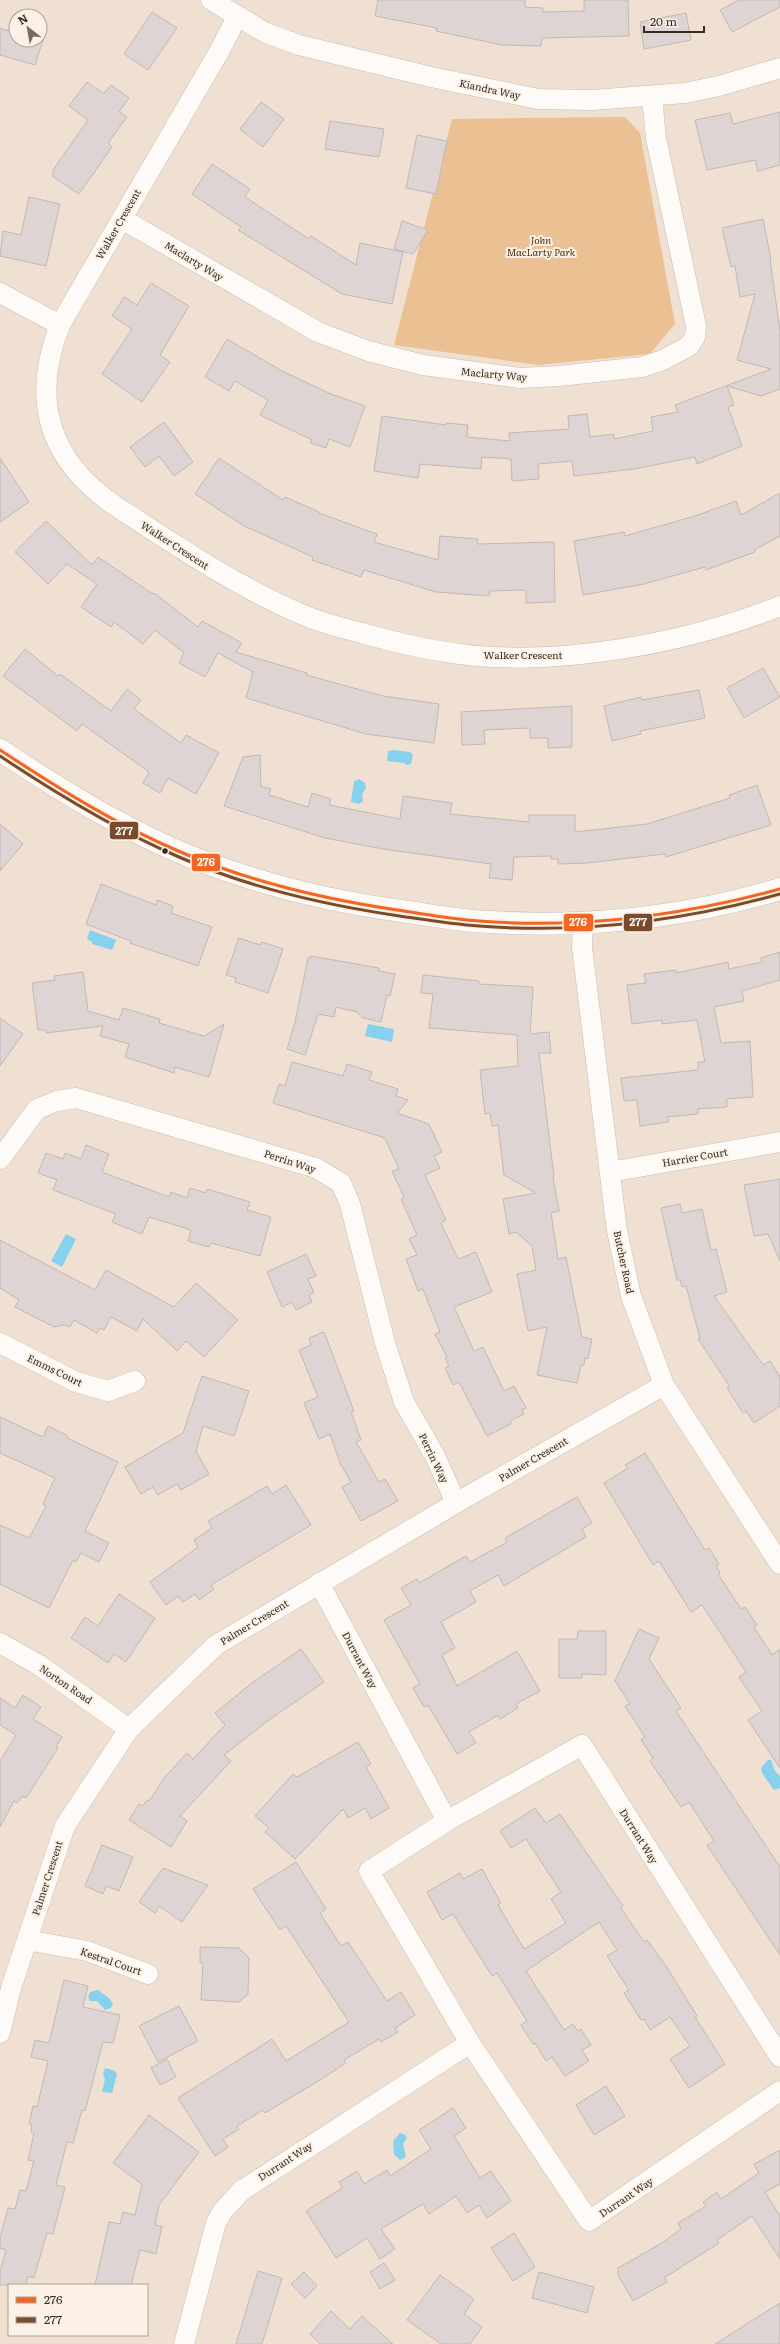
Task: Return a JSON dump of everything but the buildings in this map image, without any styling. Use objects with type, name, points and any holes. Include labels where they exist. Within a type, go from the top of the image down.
[{"type":"street","name":"Kiandra Way","points":[[211,0],[237,17],[266,33],[299,45],[431,77],[524,97],[566,101],[652,97],[719,86],[780,68]]},
{"type":"street","name":"Walker Crescent","points":[[237,17],[220,50],[60,324],[52,345],[46,390],[47,412],[53,434],[75,471],[99,495],[213,570],[242,586],[303,615],[344,628],[415,646],[460,654],[506,658],[578,655],[648,645],[735,621],[780,606]]},
{"type":"street","name":"Maclarty Way","points":[[122,219],[318,332],[368,351],[423,365],[520,378],[559,376],[642,367],[664,360],[689,346],[695,337],[696,326],[656,138],[652,97]]},
{"type":"street","points":[[0,293],[60,324]]},
{"type":"street","points":[[0,750],[83,803],[143,836],[208,864],[292,891],[347,903],[489,922],[583,923],[617,921],[707,907],[780,888]]},
{"type":"street","name":"Butcher Road","points":[[583,923],[582,947],[610,1172],[621,1254],[629,1289],[664,1385],[780,1564]]},
{"type":"street","name":"Perrin Way","points":[[0,1159],[37,1109],[56,1101],[76,1098],[316,1168],[341,1183],[350,1204],[385,1343],[404,1402],[435,1456],[456,1503]]},
{"type":"street","name":"Harrier Court","points":[[610,1172],[780,1142]]},
{"type":"street","name":"Emms Court","points":[[0,1343],[76,1382],[108,1391],[135,1381]]},
{"type":"street","name":"Palmer Crescent","points":[[0,2033],[11,1988],[65,1826],[129,1729],[216,1645],[456,1503],[664,1385]]},
{"type":"street","name":"Durrant Way","points":[[319,1583],[447,1821]]},
{"type":"street","name":"Norton Road","points":[[0,1643],[39,1665],[129,1729]]},
{"type":"street","name":"Durrant Way","points":[[780,2057],[582,1745],[447,1821],[369,1871],[470,2043],[589,2222],[780,2091]]},
{"type":"street","name":"Kestral Court","points":[[27,1940],[87,1951],[148,1974]]},
{"type":"street","name":"Durrant Way","points":[[184,2344],[216,2223],[222,2212],[241,2191],[470,2043]]},
{"type":"green space","name":"John MacLarty Park","points":[[625,117],[640,133],[675,324],[650,354],[538,365],[394,345],[452,119]]},
{"type":"water","points":[[394,750],[410,752],[413,755],[411,764],[406,765],[405,763],[387,761],[388,751]]},
{"type":"water","points":[[359,779],[365,783],[366,788],[362,794],[363,801],[359,804],[351,802],[354,781]]},
{"type":"water","points":[[90,930],[116,940],[112,950],[92,944],[92,942],[87,939]]},
{"type":"water","points":[[368,1024],[394,1029],[392,1042],[365,1036]]},
{"type":"water","points":[[66,1234],[76,1239],[62,1267],[51,1261]]},
{"type":"water","points":[[768,1760],[771,1760],[775,1771],[780,1776],[780,1788],[774,1790],[762,1773],[761,1768]]},
{"type":"water","points":[[98,1990],[109,1998],[113,2004],[111,2008],[105,2010],[97,2001],[90,2001],[88,1997],[90,1992]]},
{"type":"water","points":[[105,2068],[115,2071],[117,2074],[112,2093],[102,2092],[105,2079],[103,2075]]},
{"type":"water","points":[[400,2133],[404,2134],[407,2138],[403,2144],[406,2157],[400,2160],[394,2154],[393,2141]]},
{"type":"transit line","name":"276","points":[[0,750],[112,819],[183,853],[235,873],[261,881],[315,895],[369,906],[469,920],[517,923],[593,922],[706,907],[780,889]]},
{"type":"transit line","name":"277","points":[[0,756],[87,811],[132,835],[179,857],[205,868],[257,886],[311,900],[366,911],[468,925],[517,928],[593,927],[706,912],[780,894]]}]
